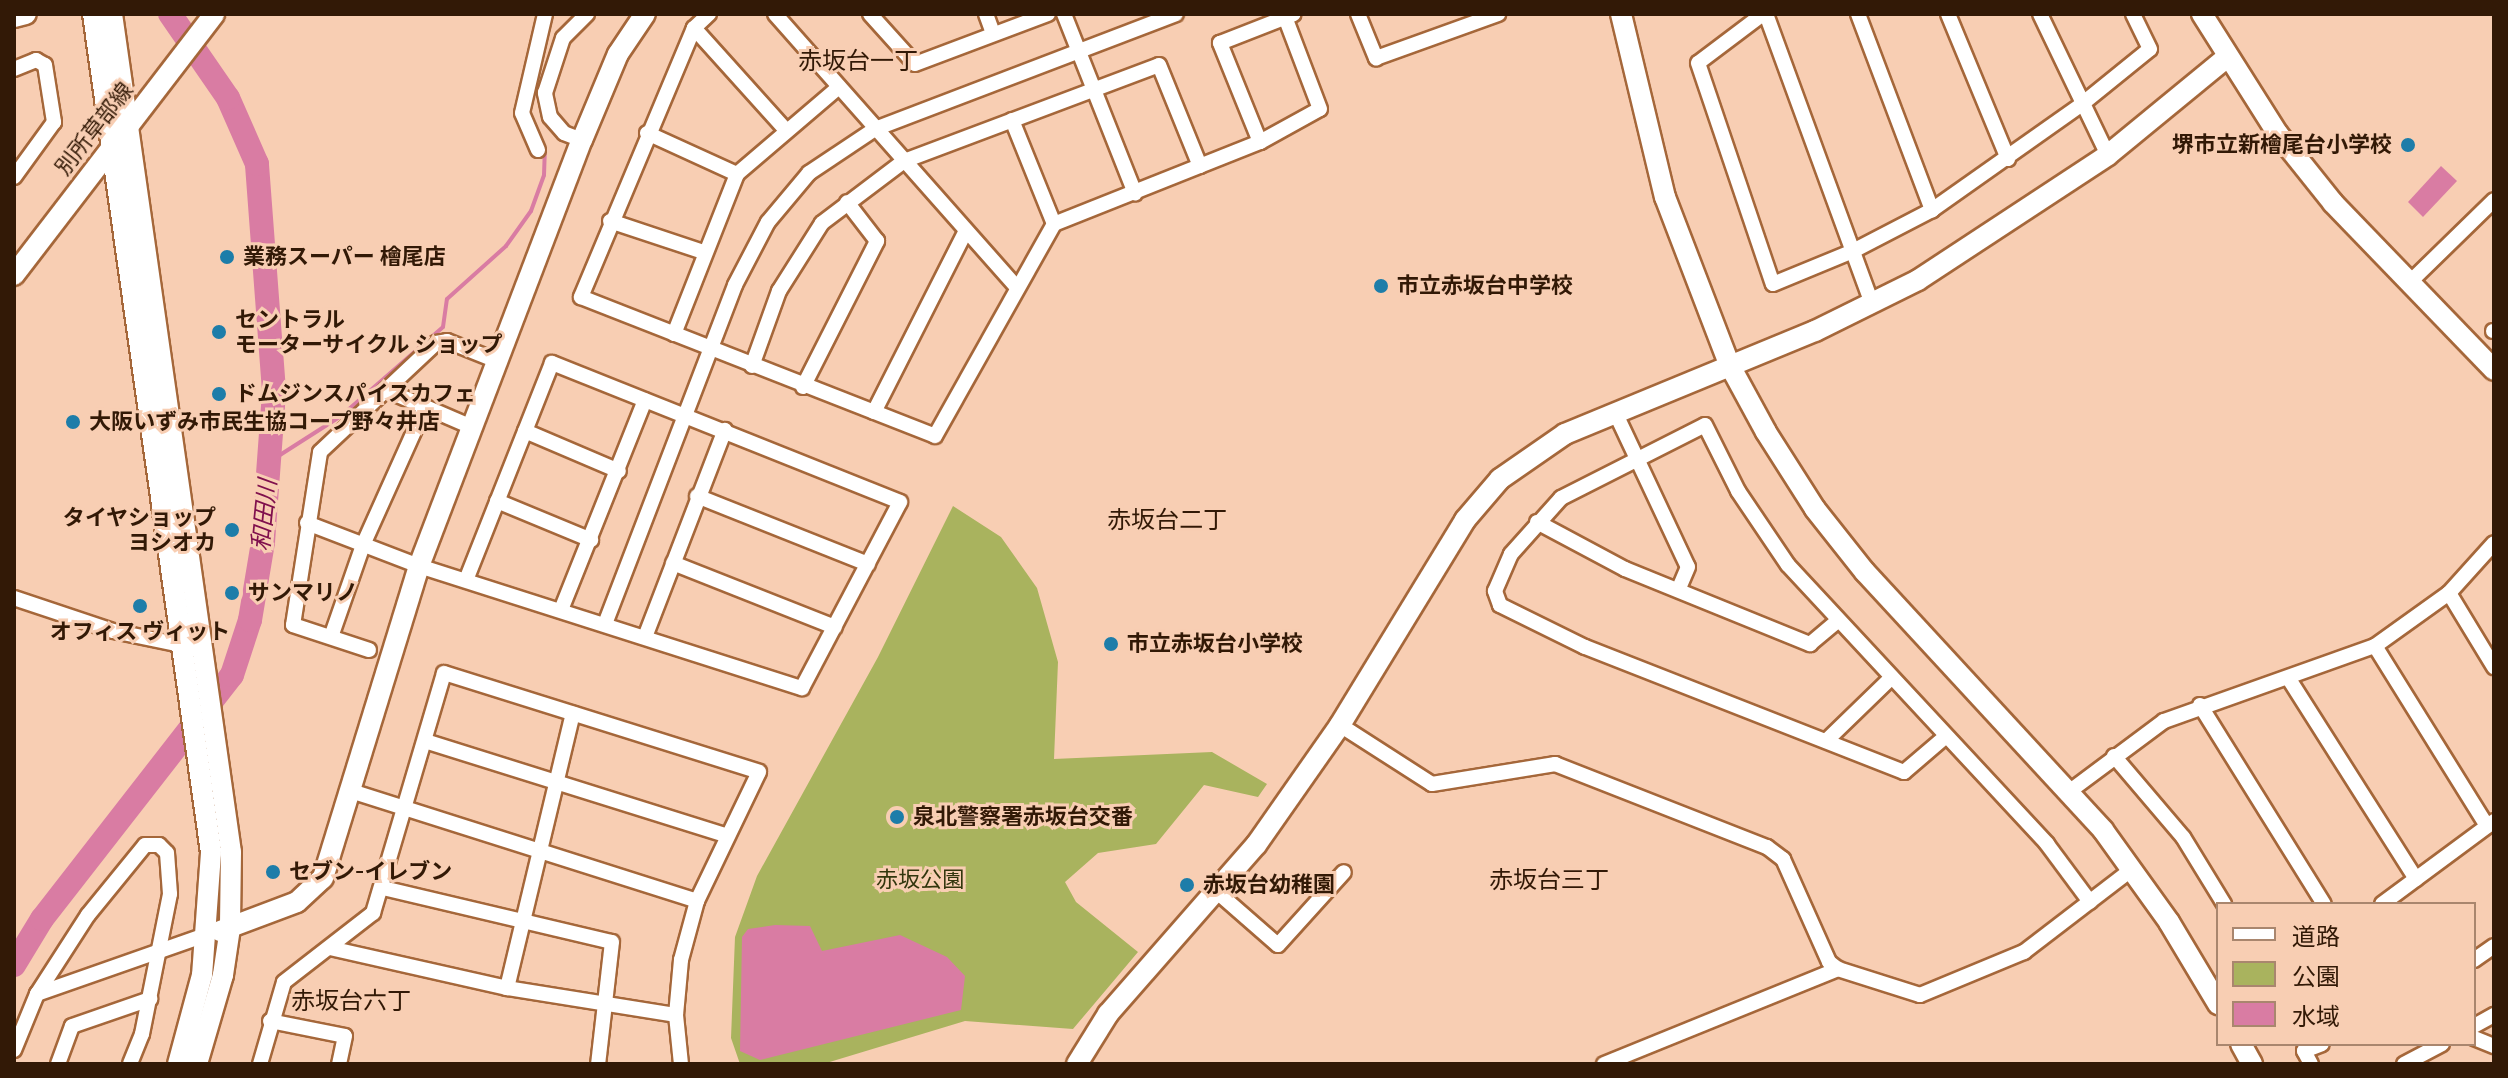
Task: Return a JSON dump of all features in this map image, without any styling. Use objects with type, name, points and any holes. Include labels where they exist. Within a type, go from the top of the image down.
[{"type":"street","points":[[14,17],[26,14]]},
{"type":"street","points":[[93,14],[211,853],[208,934],[178,1064]]},
{"type":"street","points":[[112,14],[231,852],[230,928],[197,1064]]},
{"type":"street","points":[[547,14],[563,38]]},
{"type":"street","points":[[538,150],[522,113],[547,14]]},
{"type":"street","points":[[582,140],[564,133],[550,117],[545,93],[563,38],[587,14]]},
{"type":"street","points":[[37,994],[297,902],[323,878],[354,792],[419,566],[582,140],[618,54],[645,14]]},
{"type":"street","points":[[709,14],[694,28],[610,221],[581,297],[803,387],[935,436],[1054,224],[1260,142],[1320,109],[1288,15],[1220,43],[1260,142]]},
{"type":"street","points":[[775,14],[1017,288]]},
{"type":"street","points":[[870,14],[915,64],[1048,14]]},
{"type":"street","points":[[986,14],[993,33]]},
{"type":"street","points":[[1064,14],[1135,193]]},
{"type":"street","points":[[605,624],[735,285],[783,202],[809,173],[875,129],[1176,14]]},
{"type":"street","points":[[1358,14],[1376,58],[1498,14]]},
{"type":"street","points":[[1621,14],[1665,197],[1729,364],[1792,474],[1865,572],[2070,791],[2132,869],[2216,1001]]},
{"type":"street","points":[[1872,303],[1853,251],[1764,14],[1698,63],[1773,284],[1853,251],[1932,210],[2082,104],[2150,49],[2133,14]]},
{"type":"street","points":[[1858,14],[1932,210]]},
{"type":"street","points":[[1948,14],[2008,159]]},
{"type":"street","points":[[2040,14],[2108,155]]},
{"type":"street","points":[[2202,14],[2226,58],[2323,191],[2408,284],[2494,370]]},
{"type":"street","name":"別所草部線","points":[[14,275],[179,60],[206,20]]},
{"type":"street","points":[[694,28],[786,130]]},
{"type":"street","points":[[1077,1064],[1087,1041],[1108,1014],[1256,845],[1340,725],[1485,492],[1536,450],[1615,412],[1872,303],[1957,257],[2108,155],[2226,58]]},
{"type":"street","points":[[14,69],[36,60],[45,65],[54,122],[14,177]]},
{"type":"street","points":[[752,366],[798,255],[822,223],[904,161],[1159,65],[1200,166]]},
{"type":"street","points":[[674,334],[703,252],[737,174],[839,87]]},
{"type":"street","points":[[1012,120],[1054,224]]},
{"type":"street","points":[[647,133],[737,174]]},
{"type":"street","points":[[2408,284],[2494,200]]},
{"type":"street","points":[[803,387],[877,241],[847,202]]},
{"type":"street","points":[[610,221],[703,252]]},
{"type":"street","points":[[874,412],[966,231]]},
{"type":"street","points":[[369,650],[293,625],[320,452],[436,343],[447,341],[497,361]]},
{"type":"street","points":[[307,523],[419,566],[802,688],[900,502],[552,363],[466,580]]},
{"type":"street","points":[[386,390],[472,427]]},
{"type":"street","points":[[561,610],[645,400]]},
{"type":"street","points":[[331,637],[363,545],[425,407]]},
{"type":"street","points":[[1615,412],[1688,567],[1678,590]]},
{"type":"street","points":[[1945,737],[1904,772],[1664,681],[1500,605],[1495,591],[1511,554],[1537,522],[1581,484],[1705,425],[1765,535],[1836,622],[2047,844],[2090,902]]},
{"type":"street","points":[[645,637],[725,430]]},
{"type":"street","points":[[525,431],[619,471]]},
{"type":"street","points":[[697,496],[868,564]]},
{"type":"street","points":[[497,501],[591,540]]},
{"type":"street","points":[[1537,522],[1678,590],[1810,644],[1836,622]]},
{"type":"street","points":[[2070,791],[2164,721],[2200,705],[2289,679],[2375,646],[2449,593],[2494,543]]},
{"type":"street","points":[[673,563],[835,627]]},
{"type":"street","points":[[2449,593],[2494,667]]},
{"type":"street","points":[[14,598],[113,631],[181,645]]},
{"type":"street","points":[[2375,646],[2490,824],[2385,902]]},
{"type":"street","points":[[260,1064],[270,1021],[284,982],[373,913],[383,888],[444,673],[759,772],[725,835],[697,901],[681,960],[676,1015],[681,1064]]},
{"type":"street","points":[[1826,741],[1890,679]]},
{"type":"street","points":[[2289,679],[2416,879]]},
{"type":"street","points":[[2200,705],[2323,902]]},
{"type":"street","points":[[507,988],[573,714]]},
{"type":"street","points":[[1340,725],[1432,784],[1555,764],[1767,847],[1783,859],[1823,951],[1838,969],[1920,995],[2024,952],[2132,869]]},
{"type":"street","points":[[425,741],[725,835]]},
{"type":"street","points":[[2114,756],[2183,837],[2223,902]]},
{"type":"street","points":[[354,792],[697,901]]},
{"type":"street","points":[[14,1050],[37,994],[88,915],[145,845],[159,845],[167,853],[170,894],[162,950],[130,1064]]},
{"type":"street","points":[[1216,891],[1278,945],[1344,872]]},
{"type":"street","points":[[383,888],[612,942],[598,1064]]},
{"type":"street","points":[[2476,959],[2494,946]]},
{"type":"street","points":[[330,948],[507,988],[676,1015]]},
{"type":"street","points":[[1604,1064],[1838,969]]},
{"type":"street","points":[[58,1064],[72,1026],[150,999]]},
{"type":"street","points":[[2476,1025],[2494,1015]]},
{"type":"street","points":[[270,1021],[345,1036],[339,1064]]},
{"type":"street","points":[[2242,1046],[2252,1064]]},
{"type":"street","points":[[2311,1064],[2304,1051],[2317,1046]]},
{"type":"street","points":[[2404,1064],[2438,1046]]},
{"type":"green space","name":"赤坂公園","points":[[953,506],[1001,537],[1037,588],[1058,662],[1054,759],[1212,752],[1267,784],[1258,797],[1204,785],[1156,844],[1098,853],[1065,882],[1076,902],[1138,952],[1073,1029],[965,1021],[823,1064],[740,1064],[731,1038],[735,937],[757,876],[878,657]]},
{"type":"water","points":[[2441,166],[2457,181],[2423,217],[2408,202]]},
{"type":"water","points":[[775,925],[810,926],[822,951],[900,935],[947,957],[965,976],[961,1010],[760,1060],[740,1051],[742,937],[748,929]]},
{"type":"waterway","name":"和田川","points":[[14,965],[42,919],[232,675],[250,620],[263,542],[274,391],[257,164],[228,98],[170,14]]},
{"type":"waterway","points":[[269,462],[341,416],[443,327],[447,299],[506,246],[531,211],[544,175],[545,151]]},
{"type":"place","name":"堺市立新檜尾台小学校","points":[[2408,145]]},
{"type":"place","name":"業務スーパー 檜尾店","points":[[227,257]]},
{"type":"place","name":"市立赤坂台中学校","points":[[1381,286]]},
{"type":"place","name":"セントラル モーターサイクル ショップ","points":[[219,332]]},
{"type":"place","name":"ドムジンスパイスカフェ","points":[[219,394]]},
{"type":"place","name":"大阪いずみ市民生協コープ野々井店","points":[[73,422]]},
{"type":"place","name":"タイヤショップ ヨシオカ","points":[[232,530]]},
{"type":"place","name":"サンマリノ","points":[[232,593]]},
{"type":"place","name":"オフィス ヴィット","points":[[140,606]]},
{"type":"place","name":"市立赤坂台小学校","points":[[1111,644]]},
{"type":"place","name":"泉北警察署赤坂台交番","points":[[897,817]]},
{"type":"place","name":"セブン-イレブン","points":[[273,872]]},
{"type":"place","name":"赤坂台幼稚園","points":[[1187,885]]},
{"type":"district","name":"赤坂台一丁","points":[[858,61]]},
{"type":"district","name":"赤坂台二丁","points":[[1167,520]]},
{"type":"district","name":"赤坂台三丁","points":[[1549,880]]},
{"type":"district","name":"赤坂台六丁","points":[[351,1001]]}]
